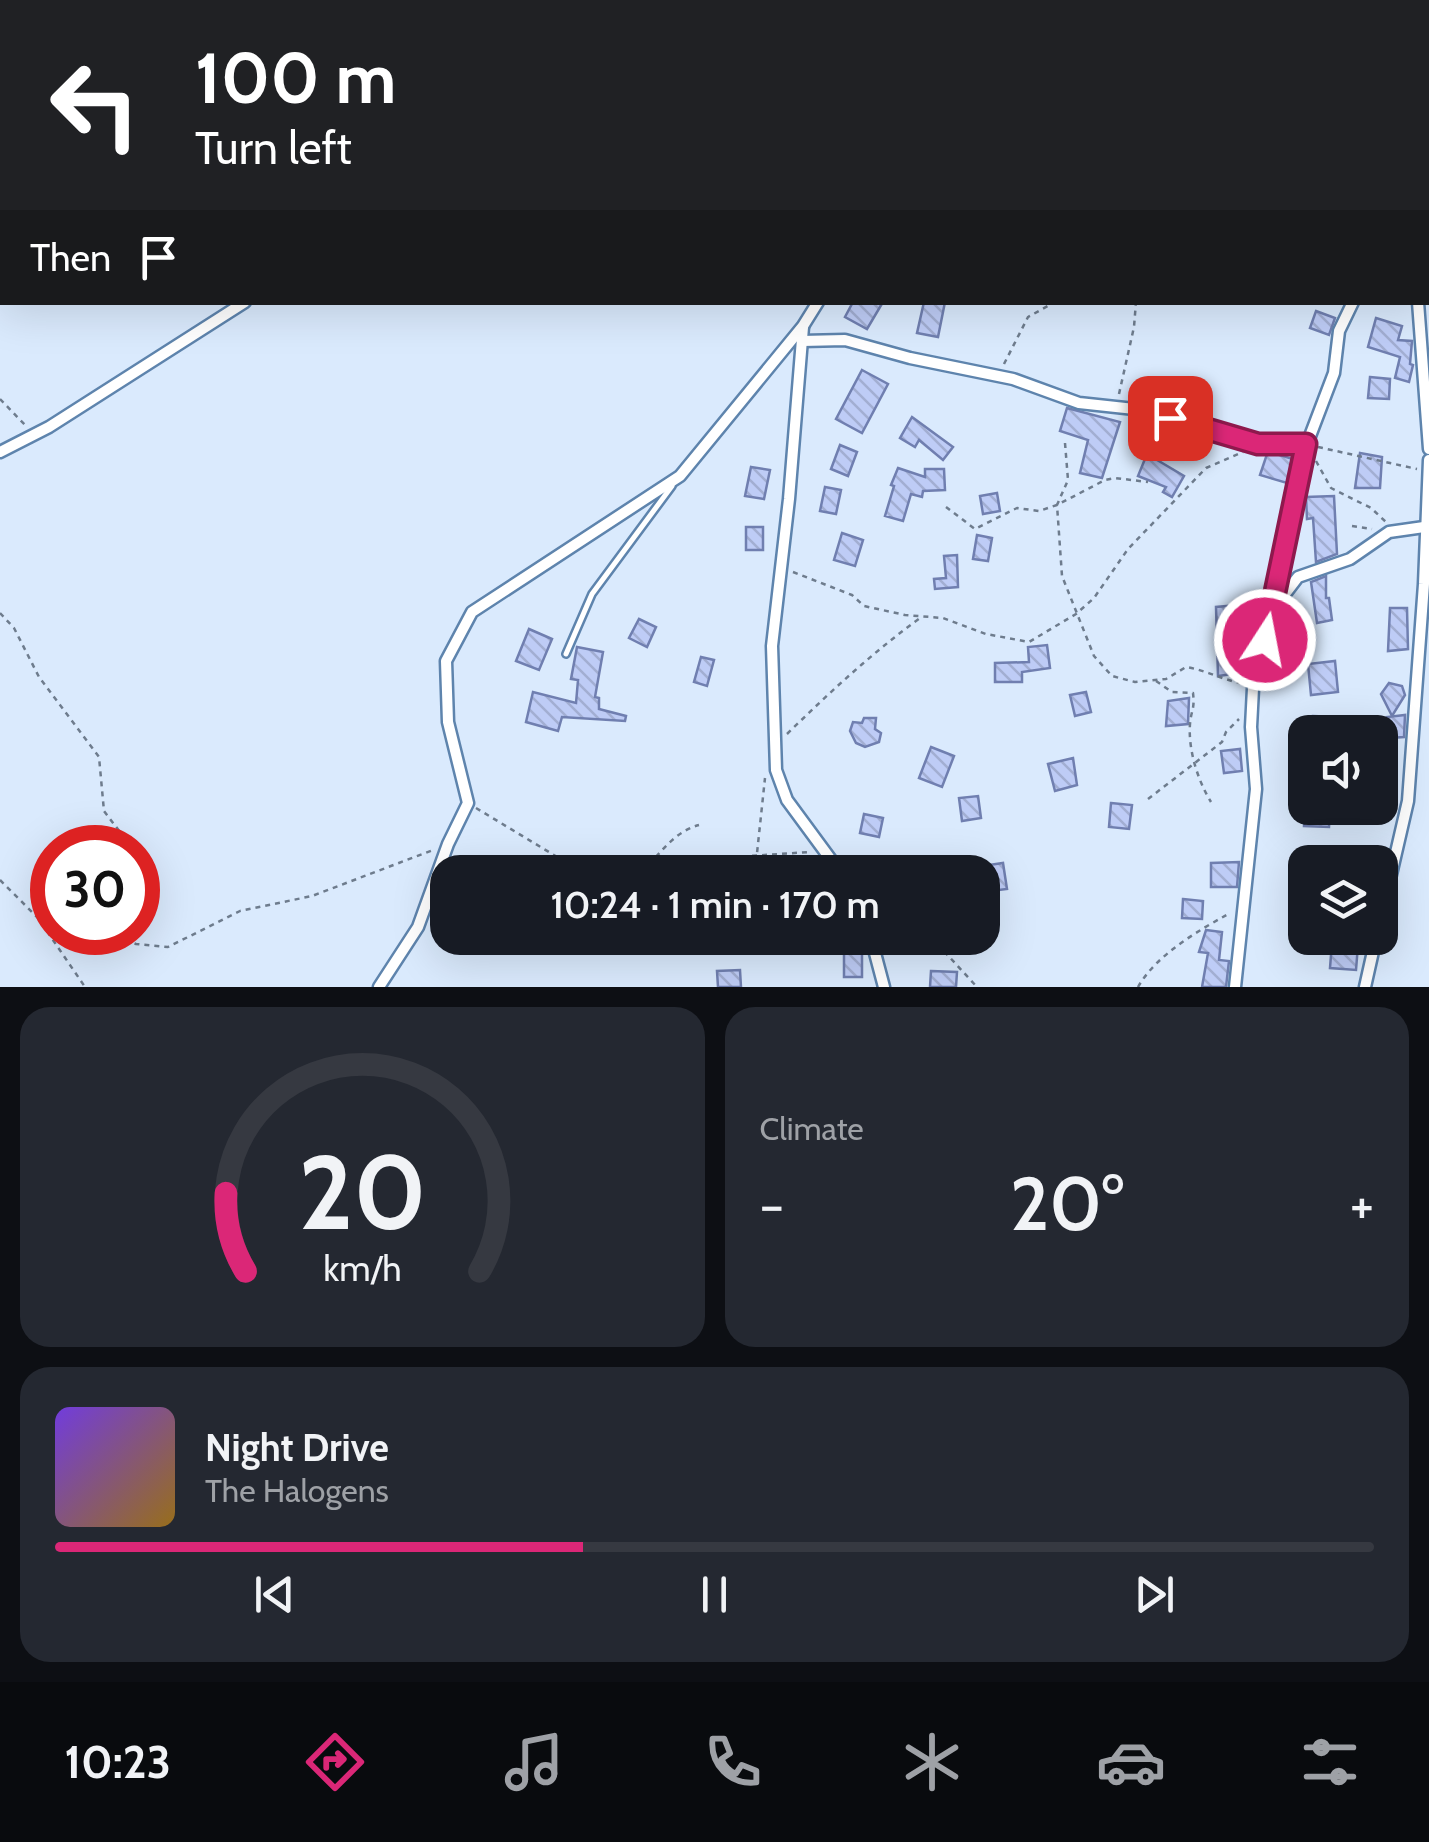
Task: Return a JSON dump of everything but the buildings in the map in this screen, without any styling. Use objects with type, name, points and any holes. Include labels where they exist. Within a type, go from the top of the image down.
[{"type":"street","points":[[0,452],[34,435],[240,305]]},
{"type":"street","points":[[379,987],[418,927],[448,844],[468,803],[448,722],[446,661],[472,612],[680,476],[816,305]]},
{"type":"street","points":[[1265,640],[1306,444],[1334,373],[1339,331],[1352,305]]},
{"type":"street","points":[[1418,305],[1429,449]]},
{"type":"street","points":[[803,326],[772,646],[776,770],[787,800],[828,855]]},
{"type":"street","points":[[802,341],[844,340],[996,376],[1079,403],[1152,411],[1258,444],[1306,444]]},
{"type":"street","points":[[1398,845],[1408,802],[1426,581],[1424,527],[1429,460]]},
{"type":"street","points":[[1235,987],[1256,790],[1251,727],[1254,670],[1265,640],[1285,594],[1298,577],[1350,559],[1391,532],[1424,527]]},
{"type":"street","points":[[876,955],[884,987]]},
{"type":"street","points":[[1365,987],[1372,955]]},
{"type":"lane","points":[[566,654],[592,594],[680,476]]},
{"type":"path","points":[[996,376],[1010,358],[1028,317],[1049,305]]},
{"type":"path","points":[[1116,408],[1136,305]]},
{"type":"path","points":[[0,398],[34,435]]},
{"type":"path","points":[[1065,442],[1068,480],[1057,506],[1062,576],[1094,656],[1112,676],[1134,682],[1166,679],[1186,667],[1255,690]]},
{"type":"path","points":[[780,568],[852,596],[864,606],[943,618],[986,634],[1029,642],[1076,614],[1109,579],[1128,548],[1206,468],[1258,444]]},
{"type":"path","points":[[1306,444],[1428,472]]},
{"type":"path","points":[[1306,444],[1331,488],[1371,508],[1391,532]]},
{"type":"path","points":[[946,507],[974,529],[1017,508],[1039,511],[1057,506],[1105,480],[1148,482]]},
{"type":"path","points":[[1352,526],[1391,532]]},
{"type":"path","points":[[0,613],[14,628],[39,677],[99,757],[104,811],[115,825]]},
{"type":"path","points":[[776,739],[787,734],[890,638],[921,617]]},
{"type":"path","points":[[1155,680],[1172,692],[1193,692],[1196,710],[1190,722],[1198,782],[1211,802]]},
{"type":"path","points":[[1148,798],[1222,742],[1226,732],[1254,703]]},
{"type":"path","points":[[757,855],[767,771]]},
{"type":"path","points":[[468,803],[554,855]]},
{"type":"path","points":[[658,855],[690,827],[699,826]]},
{"type":"path","points":[[160,946],[168,947],[240,911],[312,896],[448,844]]},
{"type":"path","points":[[774,855],[826,852]]},
{"type":"path","points":[[0,880],[38,918],[85,987]]},
{"type":"path","points":[[1138,987],[1160,962],[1200,930],[1244,905]]},
{"type":"path","points":[[948,955],[977,987]]},
{"type":"route","points":[[1170,418],[1258,444],[1306,444],[1265,640]]}]
